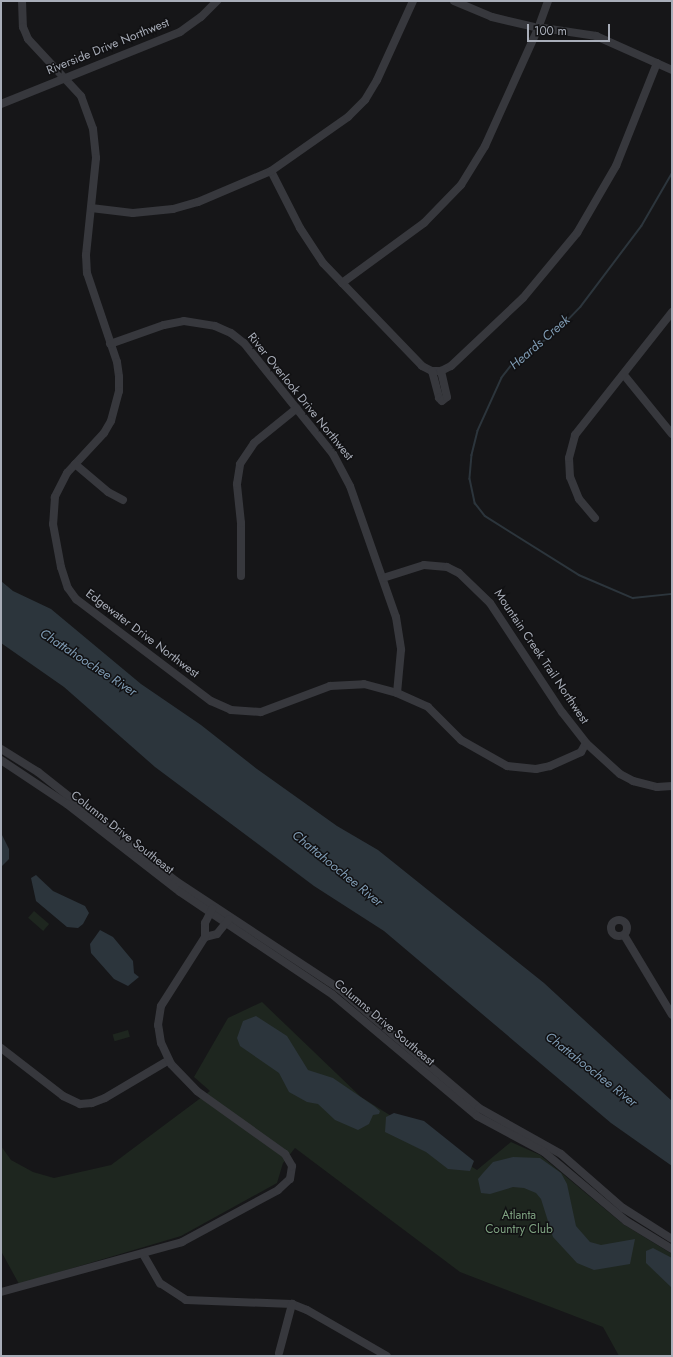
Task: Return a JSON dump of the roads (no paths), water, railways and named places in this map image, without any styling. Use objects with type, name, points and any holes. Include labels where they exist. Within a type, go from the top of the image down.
[{"type":"street","name":"Edgewater Drive Northwest","points":[[22,1],[22,20],[28,39],[62,78],[81,96],[93,129],[96,158],[86,255],[87,273],[119,377],[116,407],[104,433],[75,464],[60,484],[53,510],[61,567],[68,588],[86,608],[211,701],[231,710],[252,713],[269,710],[337,684],[364,684],[397,693],[428,707],[461,740],[507,766],[536,769],[550,766],[581,752],[586,744]]},
{"type":"street","name":"Riverside Drive Northwest","points":[[1,104],[62,78],[180,32],[201,17],[216,1]]},
{"type":"street","points":[[91,208],[133,213],[173,209],[198,202],[272,171],[348,117],[365,100],[377,80],[413,1]]},
{"type":"street","points":[[454,1],[492,17],[539,27],[596,36],[672,70]]},
{"type":"street","points":[[342,283],[424,223],[461,185],[485,146],[539,27],[548,1]]},
{"type":"street","points":[[272,171],[308,242],[342,283],[422,366],[432,371],[441,371],[451,366],[523,298],[577,233],[616,166],[657,63]]},
{"type":"street","points":[[595,518],[581,502],[573,486],[569,467],[570,449],[581,424],[624,375],[672,312]]},
{"type":"street","name":"River Overlook Drive Northwest","points":[[110,344],[175,322],[194,321],[216,326],[231,333],[244,344],[296,408],[345,474],[382,578],[400,638],[401,664],[397,693]]},
{"type":"street","points":[[432,371],[439,398],[442,401],[447,397],[441,371]]},
{"type":"street","points":[[624,375],[672,434]]},
{"type":"street","points":[[241,576],[241,523],[237,484],[240,464],[254,443],[296,408]]},
{"type":"street","points":[[75,464],[108,492],[123,500]]},
{"type":"street","name":"Mountain Creek Trail Northwest","points":[[382,578],[416,566],[433,564],[446,567],[470,582],[490,603],[562,712],[586,744],[620,774],[633,781],[656,787],[672,786]]},
{"type":"street","name":"Columns Drive Southeast","points":[[1,749],[38,772],[212,909],[342,1002],[477,1116],[544,1152],[626,1221],[672,1249]]},
{"type":"street","name":"Columns Drive Southeast","points":[[1,760],[64,802],[161,879],[212,909]]},
{"type":"street","points":[[1,1292],[182,1242],[278,1190],[288,1181],[292,1173],[291,1162],[285,1154],[200,1094],[168,1060],[159,1037],[160,1011],[168,993],[206,937],[205,923],[212,909]]},
{"type":"street","points":[[206,937],[217,934],[228,920]]},
{"type":"street","name":"Columns Drive Southeast","points":[[228,920],[353,1000],[479,1108],[561,1154],[623,1208],[672,1239]]},
{"type":"street","points":[[624,935],[672,1015]]},
{"type":"street","points":[[1,1048],[63,1096],[80,1104],[92,1103],[105,1098],[168,1060]]},
{"type":"street","points":[[143,1254],[160,1283],[186,1300],[292,1304],[307,1310],[387,1356]]},
{"type":"street","points":[[279,1353],[292,1304]]},
{"type":"water","name":"Chattahoochee River","points":[[1,581],[13,591],[51,609],[141,684],[201,725],[257,769],[337,826],[378,850],[544,983],[672,1101],[672,1166],[611,1123],[384,931],[314,886],[155,767],[64,687],[1,643]]},
{"type":"water","points":[[1,833],[9,849],[9,859],[2,866]]},
{"type":"water","points":[[36,875],[53,891],[85,906],[89,913],[83,924],[78,928],[67,927],[36,901],[31,878]]},
{"type":"water","points":[[100,930],[113,937],[133,961],[134,973],[139,977],[128,986],[114,979],[91,953],[90,944]]},
{"type":"water","points":[[256,1016],[287,1036],[308,1070],[333,1078],[374,1106],[380,1111],[379,1114],[373,1115],[369,1124],[358,1130],[335,1120],[318,1104],[307,1102],[289,1092],[279,1073],[240,1046],[237,1038],[243,1021]]},
{"type":"water","points":[[394,1113],[424,1121],[474,1161],[470,1171],[448,1169],[426,1152],[385,1132],[386,1117]]},
{"type":"water","points":[[513,1157],[540,1158],[561,1173],[567,1184],[576,1226],[590,1242],[601,1245],[635,1239],[630,1264],[594,1270],[577,1263],[553,1237],[541,1199],[536,1193],[524,1188],[513,1187],[490,1194],[481,1193],[478,1179],[483,1173],[493,1162]]},
{"type":"water","points":[[653,1248],[672,1258],[672,1288],[646,1263],[646,1251]]},
{"type":"waterway","name":"Heards Creek","points":[[672,174],[642,226],[581,307],[558,331],[512,365],[502,378],[478,431],[472,455],[470,479],[475,503],[485,516],[579,575],[633,598],[672,594]]},
{"type":"park label","name":"Atlanta Country Club","points":[[519,1223]]}]
